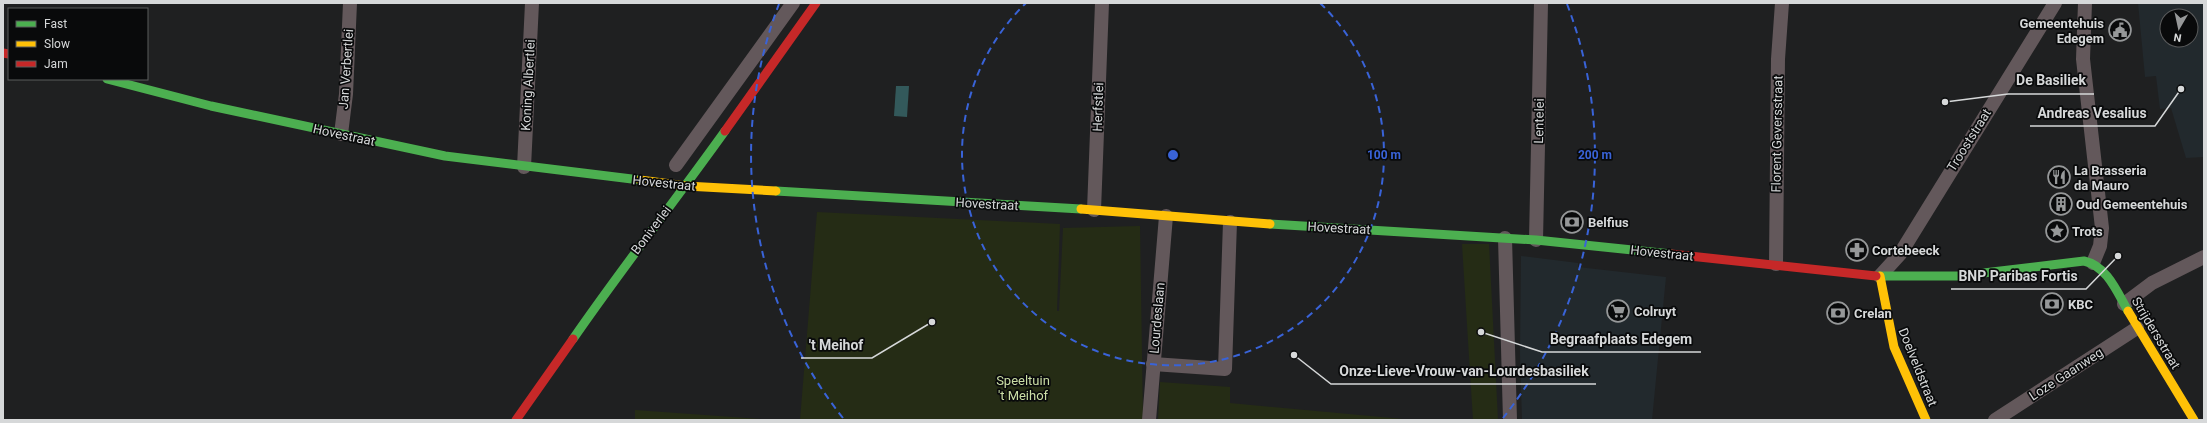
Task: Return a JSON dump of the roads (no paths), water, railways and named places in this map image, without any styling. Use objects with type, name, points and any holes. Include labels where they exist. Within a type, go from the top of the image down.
[{"type":"street","name":"Jan Verbertlei","points":[[341,134],[346,94],[350,3]]},
{"type":"street","name":"Koning Albertlei","points":[[524,167],[532,3]]},
{"type":"street","points":[[676,165],[793,3]]},
{"type":"street","name":"Boniverlei","points":[[516,420],[654,225],[686,186],[816,3]]},
{"type":"street","name":"Herfstlei","points":[[1094,210],[1102,3]]},
{"type":"street","name":"Lentelei","points":[[1536,240],[1541,3]]},
{"type":"street","name":"Florent Geversstraat","points":[[1776,264],[1778,58],[1782,3]]},
{"type":"street","name":"Trooststraat","points":[[1880,276],[1900,254],[2055,3]]},
{"type":"street","points":[[2085,3],[2083,59],[2102,228],[2100,246],[2093,263]]},
{"type":"street","name":"Hovestraat","points":[[111,80],[211,106],[444,156],[686,186],[1094,210],[1230,222],[1536,240],[1880,276],[1958,276],[2075,260],[2093,263]]},
{"type":"street","name":"Lourdeslaan","points":[[1149,420],[1166,216]]},
{"type":"street","points":[[1153,364],[1225,369],[1230,222]]},
{"type":"street","points":[[1505,238],[1510,420]]},
{"type":"street","points":[[2124,304],[2152,283],[2204,257]]},
{"type":"street","name":"Strijdersstraat","points":[[2093,263],[2105,273],[2194,420]]},
{"type":"street","name":"Doelveldstraat","points":[[1880,276],[1886,292],[1888,325],[1894,348],[1926,420]]},
{"type":"street","name":"Loze Gaanweg","points":[[1995,420],[2137,328]]},
{"type":"water","points":[[896,86],[909,86],[907,117],[894,116]]},
{"type":"place","name":"Gemeentehuis Edegem","points":[[2120,30]]},
{"type":"place","name":"Andreas Vesalius","points":[[2181,89]]},
{"type":"place","name":"De Basiliek","points":[[1945,102]]},
{"type":"place","name":"La Brasseria da Mauro","points":[[2059,177]]},
{"type":"place","name":"Oud Gemeentehuis","points":[[2061,204]]},
{"type":"place","name":"Belfius","points":[[1572,222]]},
{"type":"place","name":"Trots","points":[[2057,231]]},
{"type":"place","name":"Cortebeeck","points":[[1857,250]]},
{"type":"place","name":"BNP Paribas Fortis","points":[[2118,256]]},
{"type":"place","name":"KBC","points":[[2052,304]]},
{"type":"place","name":"Colruyt","points":[[1618,311]]},
{"type":"place","name":"Crelan","points":[[1838,313]]},
{"type":"place","name":"'t Meihof","points":[[932,322]]},
{"type":"place","name":"Begraafplaats Edegem","points":[[1481,332]]},
{"type":"place","name":"Onze-Lieve-Vrouw-van-Lourdesbasiliek","points":[[1294,355]]},
{"type":"park label","name":"Speeltuin 't Meihof","points":[[1023,388]]}]
